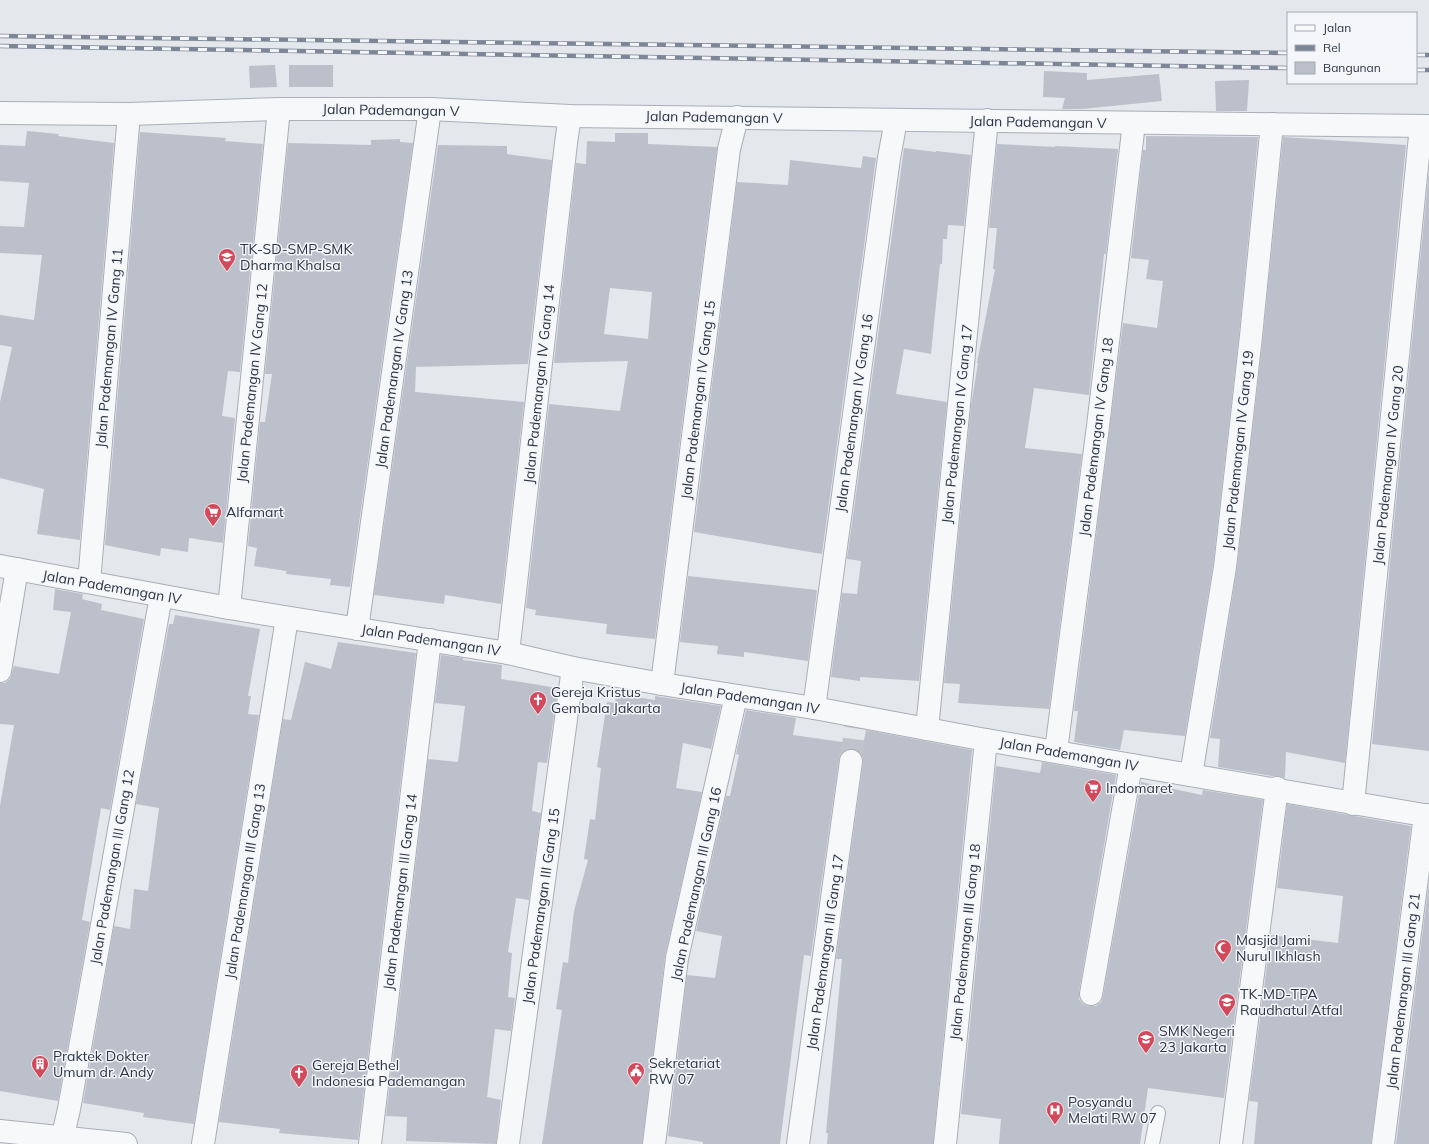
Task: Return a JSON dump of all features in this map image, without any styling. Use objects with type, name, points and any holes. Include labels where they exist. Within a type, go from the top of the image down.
[{"type":"street","name":"Jalan Pademangan V","points":[[0,113],[129,114],[279,109],[430,109],[570,116],[1425,126]]},
{"type":"street","name":"Jalan Pademangan IV Gang 12","points":[[229,608],[279,109]]},
{"type":"street","name":"Jalan Pademangan IV Gang 13","points":[[357,629],[430,109]]},
{"type":"street","name":"Jalan Pademangan IV Gang 11","points":[[89,582],[129,114]]},
{"type":"street","name":"Jalan Pademangan IV Gang 14","points":[[508,652],[570,116]]},
{"type":"street","name":"Jalan Pademangan IV Gang 15","points":[[662,684],[730,149],[737,117]]},
{"type":"street","name":"Jalan Pademangan IV Gang 16","points":[[814,708],[889,158],[896,120]]},
{"type":"street","name":"Jalan Pademangan IV Gang 17","points":[[927,729],[987,120]]},
{"type":"street","name":"Jalan Pademangan IV Gang 18","points":[[1056,751],[1098,426],[1134,123]]},
{"type":"street","name":"Jalan Pademangan IV Gang 19","points":[[1191,775],[1225,567],[1250,343],[1272,124]]},
{"type":"street","name":"Jalan Pademangan IV Gang 20","points":[[1353,804],[1425,126]]},
{"type":"street","name":"Jalan Pademangan IV","points":[[8,568],[287,618],[508,652],[573,668],[662,684],[814,708],[986,740],[1276,788],[1353,804],[1427,815]]},
{"type":"street","points":[[0,671],[8,568]]},
{"type":"street","name":"Jalan Pademangan III Gang 12","points":[[62,1141],[161,596]]},
{"type":"street","name":"Jalan Pademangan III Gang 13","points":[[203,1144],[287,618]]},
{"type":"street","name":"Jalan Pademangan III Gang 14","points":[[370,1144],[430,640]]},
{"type":"street","name":"Jalan Pademangan III Gang 15","points":[[508,1144],[573,668]]},
{"type":"street","name":"Jalan Pademangan III Gang 16","points":[[654,1144],[677,958],[736,696]]},
{"type":"street","name":"Jalan Pademangan III Gang 18","points":[[945,1144],[986,740]]},
{"type":"street","name":"Jalan Pademangan III Gang 17","points":[[798,1144],[851,761]]},
{"type":"street","points":[[1091,994],[1131,765]]},
{"type":"street","points":[[1231,1144],[1276,788]]},
{"type":"street","name":"Jalan Pademangan III Gang 21","points":[[1383,1144],[1427,815]]},
{"type":"street","points":[[0,1131],[62,1141],[126,1144]]},
{"type":"lane","points":[[1152,1144],[1158,1113]]},
{"type":"building","points":[[275,65],[277,87],[250,88],[249,66]]},
{"type":"building","points":[[289,65],[333,65],[333,87],[289,87]]},
{"type":"building","points":[[1044,71],[1087,73],[1087,80],[1159,74],[1162,101],[1082,109],[1062,109],[1065,98],[1043,97]]},
{"type":"building","points":[[1249,80],[1247,111],[1216,111],[1215,81]]},
{"type":"building","points":[[27,131],[59,134],[58,136],[114,143],[80,540],[37,534],[44,489],[0,478],[0,402],[12,347],[0,345],[0,315],[34,320],[42,255],[0,253],[0,226],[24,227],[29,183],[0,181],[0,145],[25,146]]},
{"type":"building","points":[[140,132],[226,138],[225,141],[263,144],[240,372],[228,371],[222,416],[235,418],[223,543],[189,538],[188,552],[161,548],[160,556],[105,545]]},
{"type":"building","points":[[615,133],[648,133],[648,144],[717,147],[655,639],[606,634],[607,624],[535,615],[536,610],[526,608],[549,404],[620,411],[628,361],[554,363],[576,163],[586,164],[587,141],[615,142]],"holes":[[[610,288],[652,292],[648,339],[604,334]]]},
{"type":"building","points":[[1146,136],[1258,137],[1239,335],[1213,565],[1185,736],[1124,730],[1120,750],[1074,742],[1078,711],[1074,711],[1123,323],[1157,328],[1163,281],[1146,279],[1149,260],[1131,258],[1143,150],[1146,150]]},
{"type":"building","points":[[1283,137],[1406,145],[1345,763],[1286,752],[1285,778],[1218,767],[1220,739],[1210,738],[1237,568],[1263,337]]},
{"type":"building","points":[[400,139],[400,142],[413,143],[350,587],[330,585],[331,579],[286,574],[286,571],[254,566],[257,548],[248,546],[260,422],[265,422],[272,374],[265,374],[288,143],[371,145],[371,140]]},
{"type":"building","points":[[997,144],[1118,149],[1106,254],[1104,254],[1089,395],[1034,388],[1025,448],[1082,454],[1049,709],[958,703],[960,684],[944,683],[971,406],[977,363],[995,269],[993,269],[997,228],[989,228]]},
{"type":"building","points":[[438,145],[507,146],[507,154],[552,160],[528,364],[416,367],[415,392],[524,402],[501,604],[445,595],[444,604],[374,595]]},
{"type":"building","points":[[904,148],[971,155],[964,226],[948,225],[947,239],[943,239],[942,264],[940,264],[931,354],[904,349],[896,394],[947,402],[919,681],[860,677],[860,681],[831,677],[842,593],[857,594],[861,561],[847,559]]},
{"type":"building","points":[[863,156],[876,158],[822,554],[694,532],[737,182],[788,185],[790,160],[861,168]]},
{"type":"building","points":[[1429,171],[1429,751],[1372,744]]},
{"type":"building","points":[[688,576],[817,590],[808,661],[744,652],[744,657],[717,654],[718,646],[680,642]]},
{"type":"building","points":[[55,589],[83,594],[82,599],[102,604],[101,610],[144,619],[110,810],[101,808],[82,920],[90,922],[58,1101],[0,1091],[0,806],[14,725],[0,724],[0,683],[5,683],[10,679],[14,666],[59,674],[71,612],[53,610]]},
{"type":"building","points":[[175,615],[260,629],[248,696],[251,696],[248,714],[259,715],[194,1124],[143,1117],[144,1113],[83,1103],[114,926],[130,929],[134,889],[148,891],[159,808],[136,804],[169,624],[173,624]]},
{"type":"building","points":[[338,642],[416,653],[358,1140],[279,1133],[280,1129],[219,1122],[283,719],[291,720],[305,662],[331,669]]},
{"type":"building","points":[[441,655],[463,658],[463,660],[502,665],[501,679],[558,688],[547,763],[538,762],[532,811],[541,813],[529,900],[516,898],[508,952],[512,953],[508,997],[515,998],[511,1031],[495,1029],[487,1097],[501,1100],[496,1144],[406,1141],[407,1117],[386,1116],[428,759],[458,762],[465,706],[435,703]]},
{"type":"building","points":[[616,694],[655,700],[655,696],[721,706],[711,749],[683,743],[676,788],[702,792],[665,956],[642,1144],[542,1144],[562,1010],[556,1009],[563,962],[568,963],[574,911],[588,860],[584,859],[590,819],[595,820],[601,768],[597,767],[607,702],[615,703]]},
{"type":"building","points":[[746,710],[796,718],[793,735],[863,745],[866,730],[972,750],[933,1144],[827,1144],[828,1133],[826,1133],[842,959],[836,959],[863,763],[863,757],[859,751],[852,749],[841,753],[839,759],[811,956],[804,955],[780,1144],[703,1144],[703,1142],[668,1136],[687,975],[715,978],[722,936],[696,931],[726,796],[730,796],[739,755],[736,754]]},
{"type":"building","points":[[1042,762],[1116,775],[1079,992],[1079,999],[1083,1004],[1088,1006],[1096,1006],[1101,1002],[1103,996],[1141,782],[1202,795],[1203,790],[1263,800],[1224,1098],[1148,1088],[1140,1144],[999,1144],[1001,1119],[961,1114],[996,766],[1040,773]]},
{"type":"building","points":[[1287,804],[1411,826],[1371,1144],[1254,1144],[1258,1102],[1249,1101],[1271,935],[1338,943],[1343,896],[1277,888]]},
{"type":"building","points":[[1429,882],[1429,1144],[1396,1144]]},
{"type":"tunnel","points":[[851,761],[857,715]]},
{"type":"railway","points":[[0,36],[1287,53]]},
{"type":"railway","points":[[0,46],[1287,68]]},
{"type":"railway","points":[[1417,55],[1429,55]]},
{"type":"railway","points":[[1417,70],[1429,70]]},
{"type":"place","name":"TK-SD-SMP-SMK Dharma Khalsa","points":[[227,272]]},
{"type":"place","name":"Alfamart","points":[[213,527]]},
{"type":"place","name":"Gereja Kristus Gembala Jakarta","points":[[538,715]]},
{"type":"place","name":"Indomaret","points":[[1093,803]]},
{"type":"place","name":"Masjid Jami Nurul Ikhlash","points":[[1223,963]]},
{"type":"place","name":"TK-MD-TPA Raudhatul Atfal","points":[[1227,1017]]},
{"type":"place","name":"SMK Negeri 23 Jakarta","points":[[1146,1054]]},
{"type":"place","name":"Praktek Dokter Umum dr. Andy","points":[[40,1079]]},
{"type":"place","name":"Sekretariat RW 07","points":[[636,1086]]},
{"type":"place","name":"Gereja Bethel Indonesia Pademangan","points":[[299,1088]]},
{"type":"place","name":"Posyandu Melati RW 07","points":[[1055,1125]]}]
